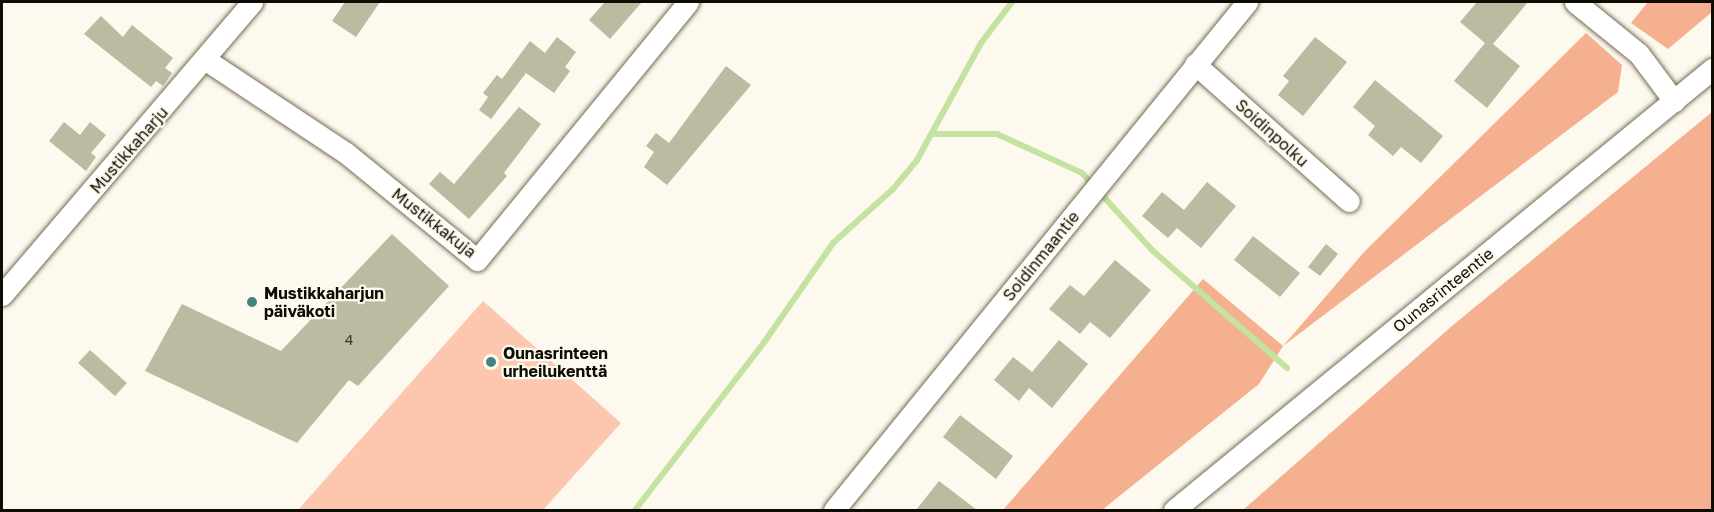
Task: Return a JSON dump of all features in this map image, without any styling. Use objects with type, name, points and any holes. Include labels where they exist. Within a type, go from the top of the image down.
[{"type":"street","name":"Mustikkaharju","points":[[2,296],[206,60],[252,2]]},
{"type":"street","name":"Mustikkakuja","points":[[206,60],[346,153],[477,260],[688,2]]},
{"type":"street","name":"Soidinmaantie","points":[[834,510],[1247,2]]},
{"type":"street","points":[[1575,2],[1639,54],[1674,100]]},
{"type":"street","name":"Soidinpolku","points":[[1195,64],[1349,201]]},
{"type":"street","name":"Ounasrinteentie","points":[[1174,510],[1713,69]]},
{"type":"shaded area","points":[[1648,2],[1712,2],[1712,12],[1668,49],[1631,23]]},
{"type":"shaded area","points":[[1586,33],[1622,65],[1618,92],[1283,346],[1365,251]]},
{"type":"shaded area","points":[[1712,112],[1712,510],[1243,510],[1452,326]]},
{"type":"shaded area","points":[[1203,279],[1283,346],[1259,384],[1102,510],[1003,510]]},
{"type":"shaded area","name":"Ounasrinteen urheilukenttä","points":[[483,301],[621,423],[543,510],[298,510]]},
{"type":"building","points":[[345,2],[380,2],[356,37],[332,21]]},
{"type":"building","points":[[605,2],[642,2],[610,39],[589,20]]},
{"type":"building","points":[[1477,2],[1528,2],[1493,44],[1520,66],[1487,108],[1454,81],[1485,43],[1460,22]]},
{"type":"building","points":[[101,16],[123,37],[132,25],[173,58],[165,68],[172,73],[163,86],[156,81],[151,87],[84,34]]},
{"type":"building","points":[[557,37],[576,52],[565,67],[570,71],[554,93],[526,73],[491,119],[479,110],[488,97],[483,93],[497,75],[502,79],[530,41],[545,53]]},
{"type":"building","points":[[1315,37],[1347,62],[1303,116],[1278,95],[1289,81],[1283,76]]},
{"type":"building","points":[[726,66],[751,85],[667,185],[644,167],[654,152],[646,146],[656,133],[669,143]]},
{"type":"building","points":[[1375,80],[1443,136],[1421,163],[1401,147],[1393,156],[1368,135],[1375,126],[1353,107]]},
{"type":"building","points":[[519,107],[541,124],[504,173],[507,176],[469,219],[429,184],[440,172],[454,184]]},
{"type":"building","points":[[64,122],[80,135],[90,122],[106,135],[91,153],[96,157],[86,171],[49,141]]},
{"type":"building","points":[[1207,182],[1236,206],[1201,248],[1177,228],[1168,238],[1142,216],[1162,192],[1184,210]]},
{"type":"building","points":[[392,234],[449,286],[358,386],[349,380],[297,443],[145,371],[182,304],[281,351]]},
{"type":"building","points":[[1253,236],[1300,273],[1280,297],[1234,260]]},
{"type":"building","points":[[1326,244],[1338,254],[1320,276],[1308,267]]},
{"type":"building","points":[[1115,260],[1151,290],[1110,338],[1090,322],[1080,334],[1049,309],[1070,285],[1084,296]]},
{"type":"building","points":[[1059,340],[1088,364],[1052,408],[1029,388],[1019,401],[994,380],[1013,357],[1032,372]]},
{"type":"building","points":[[90,350],[127,383],[115,396],[78,363]]},
{"type":"building","points":[[960,415],[1013,456],[996,479],[943,437]]},
{"type":"building","points":[[939,481],[977,510],[916,510]]},
{"type":"waterway","points":[[635,510],[765,341],[833,243],[893,189],[917,160],[981,43],[1012,2]]},
{"type":"waterway","points":[[934,134],[997,134],[1082,173],[1153,251],[1287,368]]},
{"type":"place","name":"Mustikkaharjun päiväkoti","points":[[252,302]]},
{"type":"place","name":"Ounasrinteen urheilukenttä","points":[[491,362]]}]
